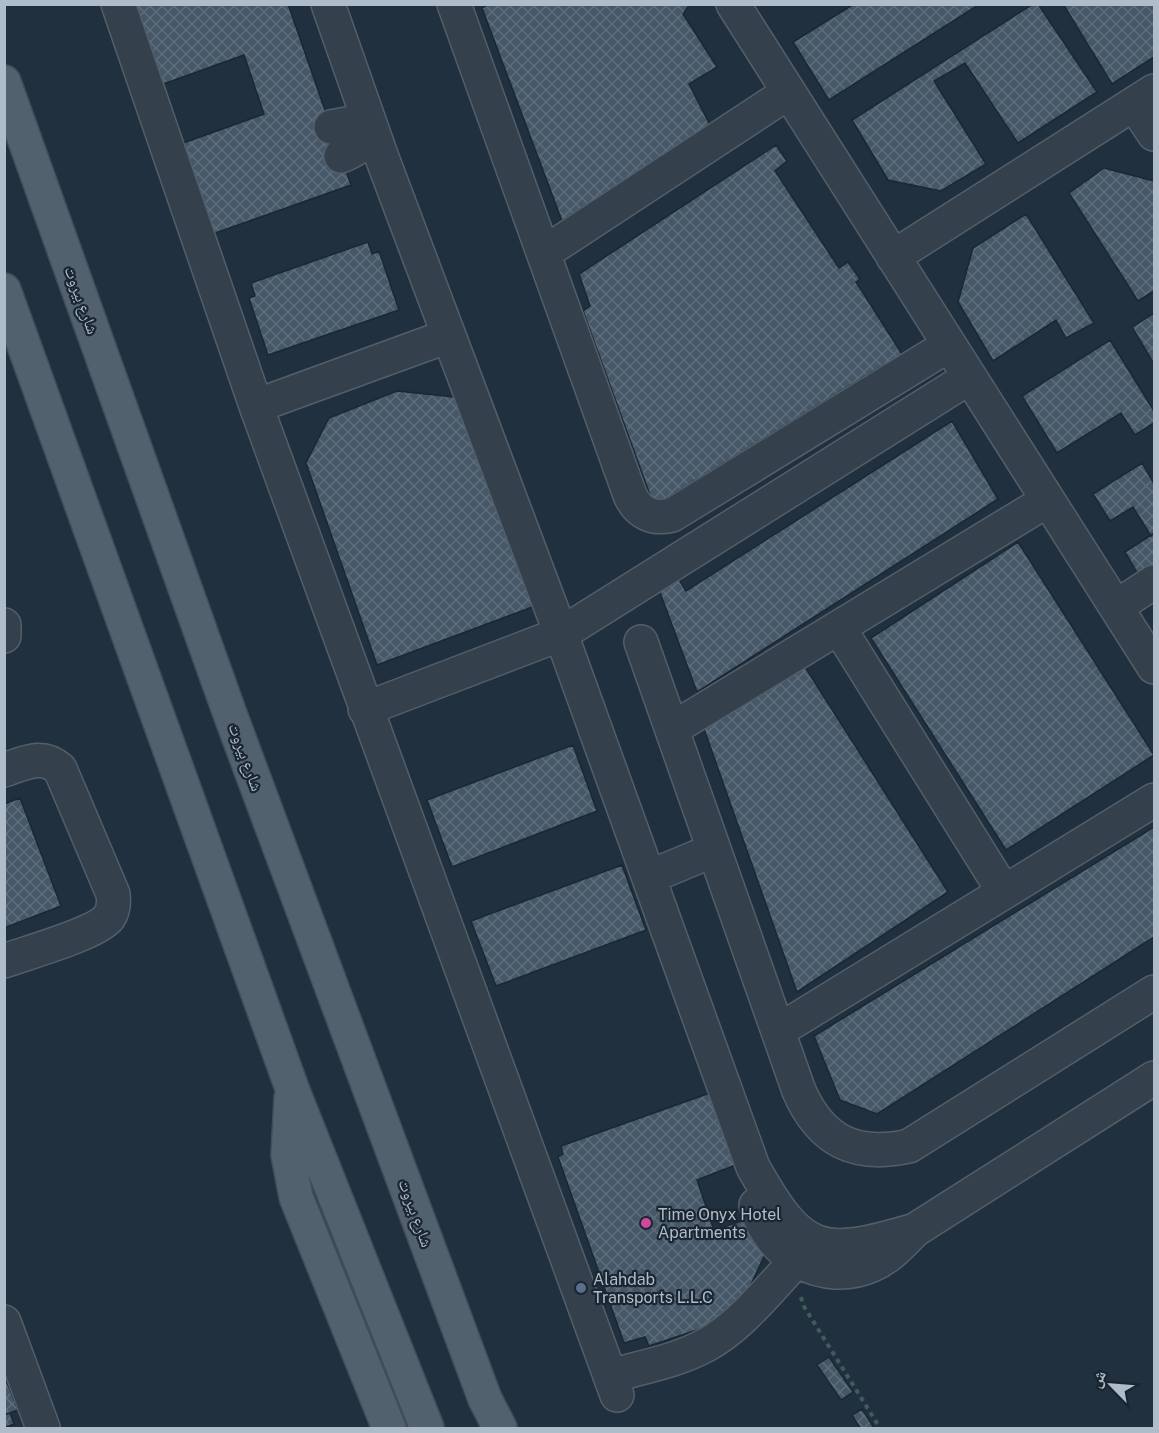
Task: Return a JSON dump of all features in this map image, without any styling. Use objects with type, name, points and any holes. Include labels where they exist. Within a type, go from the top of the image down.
[{"type":"main road","name":"شارع بيروت","points":[[5,78],[230,714],[485,1398],[500,1428]]},
{"type":"main road","points":[[4,290],[293,1090],[428,1428]]},
{"type":"main road","points":[[293,1090],[288,1155],[296,1197],[389,1428]]},
{"type":"main road","points":[[485,1398],[518,1428]]},
{"type":"street","points":[[118,4],[256,406],[613,1385],[708,1344],[737,1320],[796,1261]]},
{"type":"street","points":[[328,4],[353,141],[448,336],[561,634],[753,1167],[776,1209],[791,1226],[809,1239],[830,1246],[853,1247],[915,1230]]},
{"type":"street","points":[[454,4],[630,495],[640,511],[656,517],[672,514],[949,345]]},
{"type":"street","points":[[733,4],[1155,667]]},
{"type":"street","points":[[544,253],[789,92]]},
{"type":"street","points":[[893,257],[1144,97],[1155,134]]},
{"type":"street","points":[[256,406],[448,336]]},
{"type":"street","points":[[366,709],[561,634],[970,377]]},
{"type":"street","points":[[672,729],[1048,500]]},
{"type":"street","points":[[1116,607],[1155,582]]},
{"type":"street","points":[[4,625],[4,636]]},
{"type":"street","points":[[838,628],[1004,892]]},
{"type":"street","points":[[641,642],[808,1112],[823,1129],[842,1143],[863,1150],[886,1151],[909,1146],[1155,992]]},
{"type":"street","points":[[4,770],[37,759],[45,760],[60,769],[113,894],[114,905],[110,916],[102,925],[4,961]]},
{"type":"street","points":[[778,1031],[1155,800]]},
{"type":"street","points":[[649,878],[714,850]]},
{"type":"street","points":[[753,1167],[759,1217],[768,1235],[781,1249],[796,1261],[814,1269],[833,1272],[853,1271],[872,1266],[888,1256],[915,1230],[1155,1078]]},
{"type":"street","points":[[4,1323],[43,1428]]},
{"type":"path","points":[[796,1261],[796,1280],[803,1305],[880,1428]]},
{"type":"building","points":[[126,4],[288,4],[351,185],[207,236],[175,146],[264,114],[244,55],[155,87]]},
{"type":"building","points":[[489,4],[690,4],[683,14],[717,67],[689,84],[711,127],[562,221],[482,8]]},
{"type":"building","points":[[854,4],[980,4],[829,100],[793,42]]},
{"type":"building","points":[[1033,4],[1038,4],[1097,92],[1018,143],[965,63],[934,81],[986,164],[941,191],[888,180],[852,120]]},
{"type":"building","points":[[1063,4],[1154,4],[1154,57],[1112,84]]},
{"type":"building","points":[[776,145],[787,161],[775,171],[839,268],[848,262],[860,279],[856,282],[909,365],[893,375],[885,364],[654,506],[583,311],[590,306],[579,274]]},
{"type":"building","points":[[1104,168],[1154,181],[1154,291],[1138,301],[1069,193]]},
{"type":"building","points":[[1026,214],[1094,323],[1066,338],[1056,320],[993,361],[958,302],[973,248]]},
{"type":"building","points":[[368,242],[372,254],[379,251],[399,310],[268,355],[249,298],[255,296],[251,283]]},
{"type":"building","points":[[1154,313],[1154,364],[1132,327]]},
{"type":"building","points":[[1110,340],[1154,411],[1154,423],[1135,435],[1121,413],[1057,453],[1022,396]]},
{"type":"building","points":[[397,391],[464,398],[535,606],[377,665],[306,463],[329,418]]},
{"type":"building","points":[[952,421],[998,499],[697,692],[659,590],[678,578],[686,591]]},
{"type":"building","points":[[1142,463],[1154,484],[1154,533],[1151,536],[1133,507],[1110,521],[1093,494]]},
{"type":"building","points":[[1154,533],[1154,576],[1143,583],[1125,552]]},
{"type":"building","points":[[1018,542],[1154,755],[1006,850],[871,638]]},
{"type":"building","points":[[805,667],[948,892],[797,992],[704,729]]},
{"type":"building","points":[[573,745],[597,811],[452,867],[427,800]]},
{"type":"building","points":[[20,798],[61,906],[4,928],[4,804]]},
{"type":"building","points":[[1154,827],[1154,937],[877,1114],[840,1100],[814,1036]]},
{"type":"building","points":[[622,865],[646,930],[496,986],[471,921]]},
{"type":"building","name":"Time Onyx Hotel Apartments","points":[[710,1093],[738,1164],[697,1180],[714,1230],[757,1216],[767,1250],[736,1317],[649,1346],[645,1337],[624,1343],[558,1157],[563,1154],[561,1146]]},
{"type":"building","points":[[829,1357],[853,1392],[841,1400],[817,1365]]},
{"type":"building","points":[[4,1375],[18,1410],[4,1415]]},
{"type":"building","points":[[862,1409],[874,1428],[860,1428],[852,1415]]},
{"type":"building","points":[[10,1413],[14,1424],[4,1428],[4,1415]]},
{"type":"place","name":"Time Onyx Hotel Apartments","points":[[646,1223]]},
{"type":"place","name":"Alahdab Transports L.L.C","points":[[581,1288]]}]
